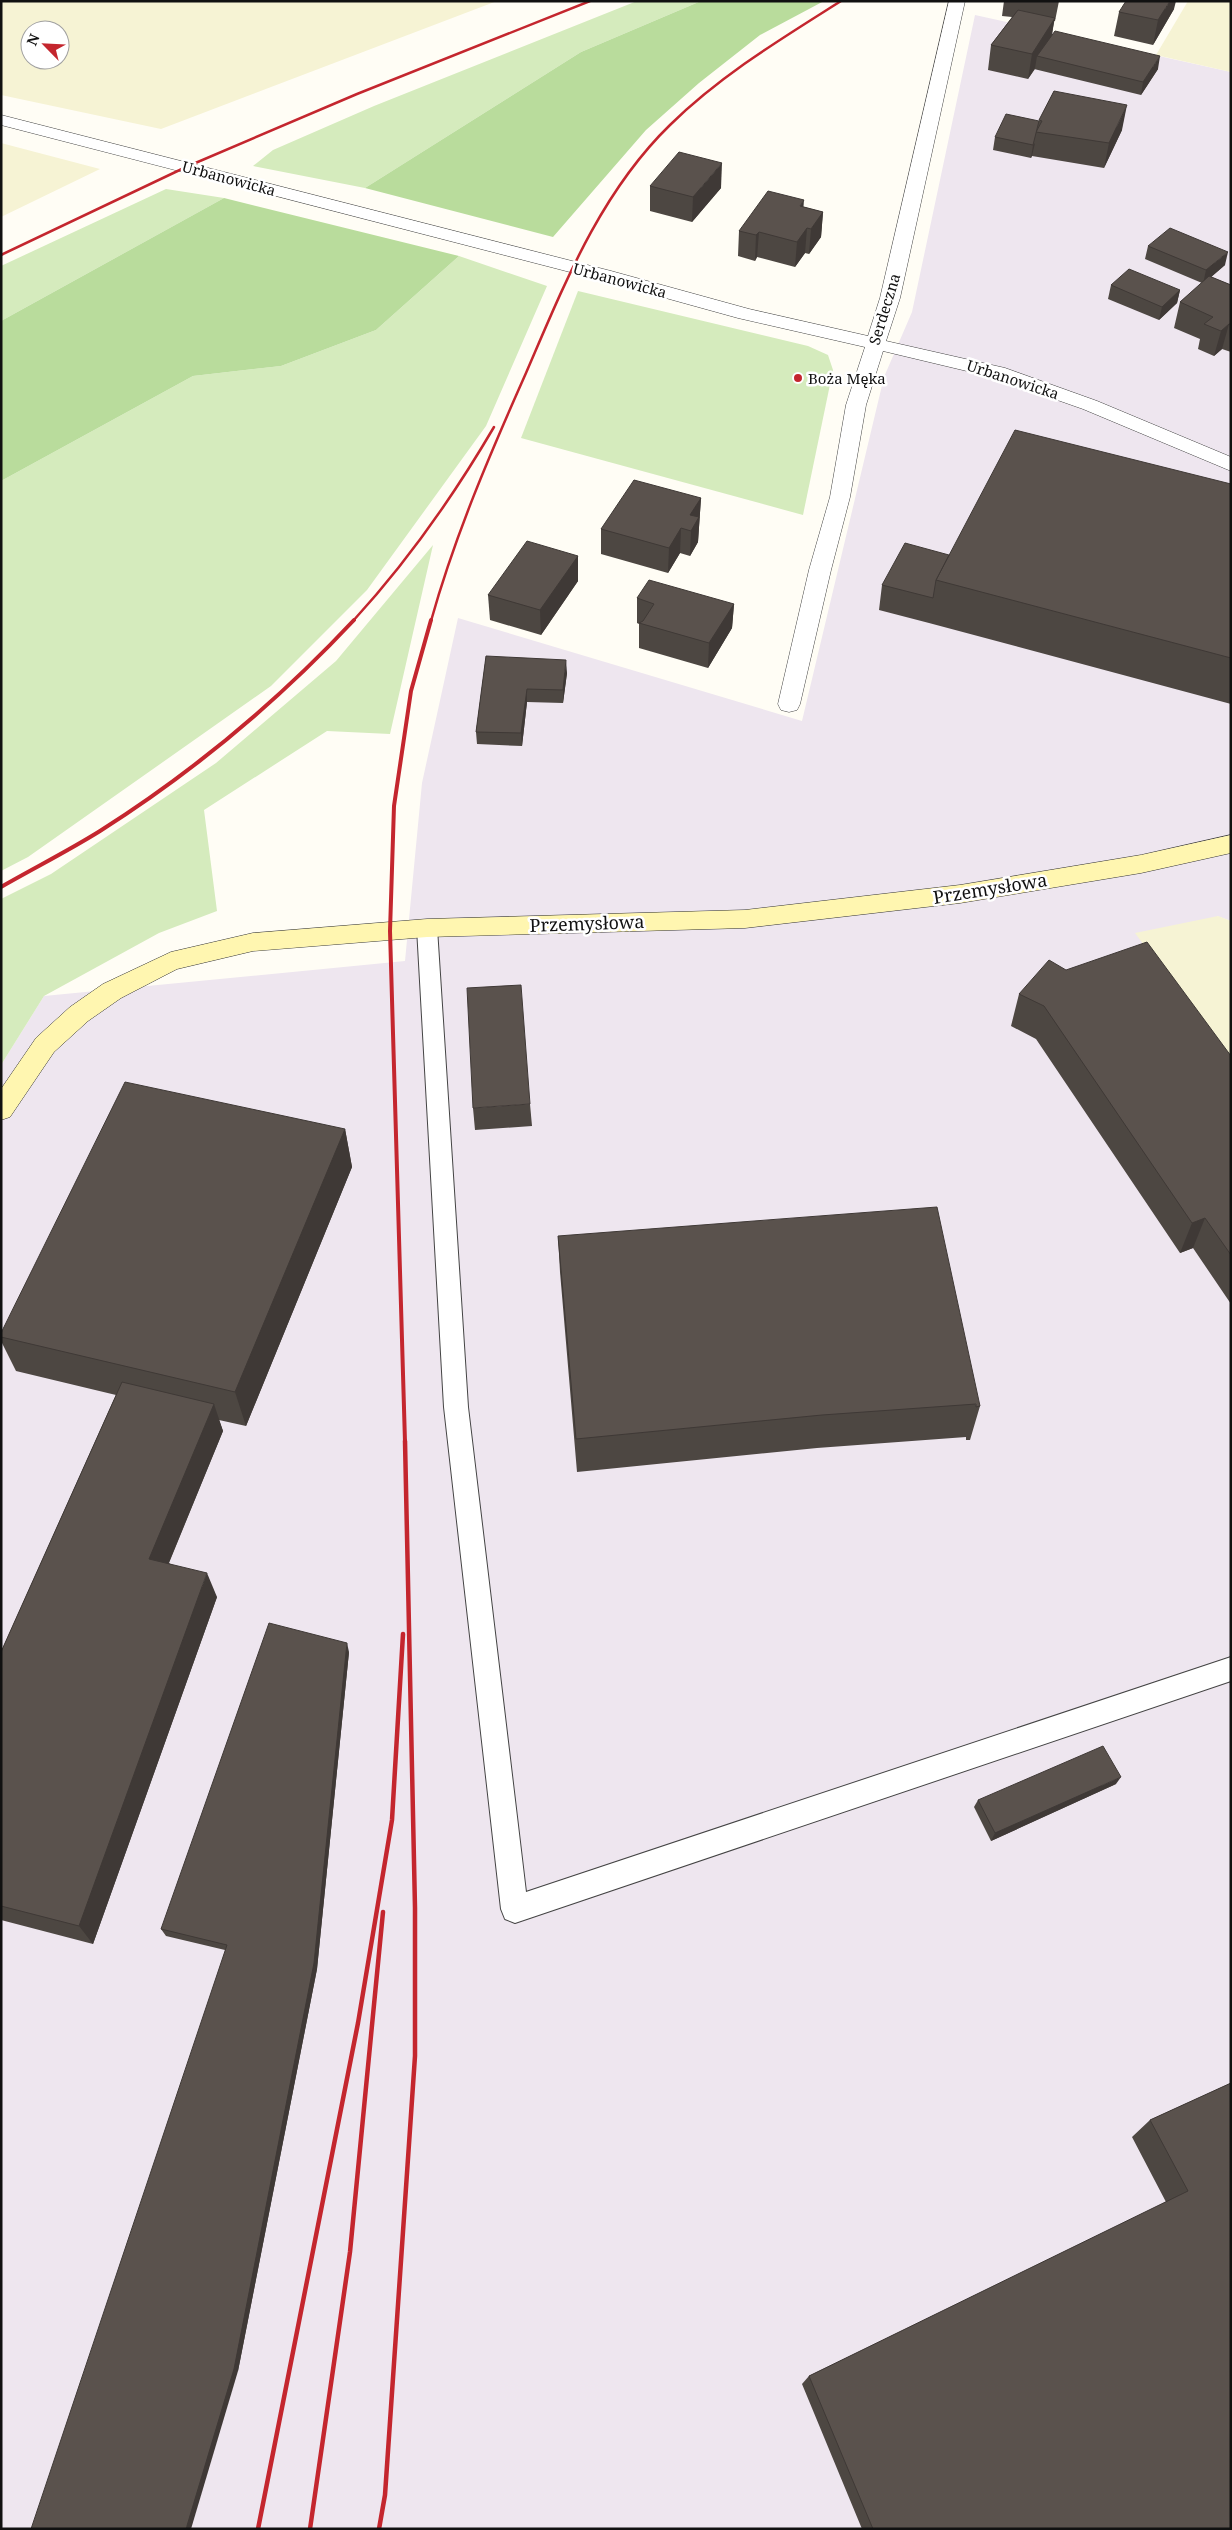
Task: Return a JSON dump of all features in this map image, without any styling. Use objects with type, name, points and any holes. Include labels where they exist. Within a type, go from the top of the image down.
[{"type":"street","name":"Serdeczna","points":[[790,704],[820,570],[840,497],[856,406],[874,343],[890,298],[957,1]]},
{"type":"street","name":"Urbanowicka","points":[[1,120],[596,273],[745,314],[956,361],[1037,385],[1231,465]]},
{"type":"street","name":"Przemysłowa","points":[[1,1110],[45,1045],[80,1014],[112,991],[171,961],[252,942],[427,928],[745,919],[960,894],[1141,864],[1231,844]]},
{"type":"lane","points":[[427,928],[456,1408],[515,1909],[1231,1669]]},
{"type":"shaded area","points":[[1,1],[497,1],[161,129],[1,95]]},
{"type":"shaded area","points":[[1188,1],[1231,1],[1231,72],[1156,55]]},
{"type":"shaded area","points":[[975,15],[1231,72],[1231,921],[1217,916],[1231,1063],[1231,2529],[1,2529],[1,1065],[44,996],[405,961],[422,783],[458,618],[802,721],[884,377],[912,312]]},
{"type":"shaded area","points":[[1,143],[100,169],[1,217]]},
{"type":"shaded area","points":[[1218,916],[1231,921],[1231,1063],[1135,933]]},
{"type":"green space","points":[[637,1],[701,1],[581,52],[365,188],[253,166],[273,150],[374,106]]},
{"type":"green space","points":[[701,1],[824,1],[760,35],[699,83],[646,130],[553,237],[365,188],[581,52]]},
{"type":"green space","points":[[166,189],[224,198],[1,321],[1,266]]},
{"type":"green space","points":[[224,198],[459,256],[376,330],[281,366],[193,376],[1,481],[1,321]]},
{"type":"green space","points":[[459,256],[547,286],[486,426],[367,590],[271,686],[28,857],[1,871],[1,481],[193,376],[281,366],[376,330]]},
{"type":"green space","points":[[578,291],[808,346],[828,355],[833,370],[803,515],[521,438]]},
{"type":"green space","points":[[433,545],[390,734],[327,731],[204,810],[217,911],[159,933],[44,996],[1,1065],[1,899],[51,874],[216,763],[336,661]]},
{"type":"building","points":[[1126,1],[1170,1],[1158,20],[1119,12]]},
{"type":"building","points":[[1018,10],[1055,18],[1032,54],[991,45]]},
{"type":"building","points":[[1055,31],[1160,56],[1143,82],[1037,56]]},
{"type":"building","points":[[1054,91],[1127,105],[1109,143],[1036,132],[1042,121],[1039,120]]},
{"type":"building","points":[[1006,114],[1039,121],[1033,145],[995,137]]},
{"type":"building","points":[[679,152],[722,163],[693,197],[650,186]]},
{"type":"building","points":[[768,191],[804,200],[800,206],[823,212],[811,229],[807,228],[797,242],[759,232],[756,235],[739,231]]},
{"type":"building","points":[[1170,228],[1228,252],[1206,270],[1148,246]]},
{"type":"building","points":[[1129,269],[1180,290],[1162,307],[1111,285]]},
{"type":"building","points":[[1209,276],[1231,285],[1231,324],[1221,331],[1204,324],[1213,317],[1180,302]]},
{"type":"building","points":[[1015,430],[1231,484],[1231,658],[936,580]]},
{"type":"building","points":[[634,480],[701,498],[690,515],[699,517],[691,531],[681,528],[669,548],[601,529]]},
{"type":"building","points":[[527,541],[578,556],[540,610],[488,595]]},
{"type":"building","points":[[905,543],[949,555],[936,580],[933,598],[882,585]]},
{"type":"building","points":[[649,580],[734,604],[709,643],[639,623],[643,621],[654,604],[637,598]]},
{"type":"building","points":[[486,656],[566,660],[563,690],[527,689],[521,733],[476,732]]},
{"type":"building","points":[[1147,942],[1231,1056],[1231,1255],[1205,1218],[1192,1223],[1044,1006],[1019,994],[1049,960],[1066,970]]},
{"type":"building","points":[[521,985],[530,1104],[473,1108],[467,988]]},
{"type":"building","points":[[125,1082],[345,1129],[235,1392],[1,1337],[1,1333]]},
{"type":"building","points":[[937,1207],[980,1406],[976,1407],[976,1404],[822,1415],[576,1439],[558,1236]]},
{"type":"building","points":[[122,1382],[214,1404],[149,1559],[207,1573],[79,1926],[1,1906],[1,1652]]},
{"type":"building","points":[[269,1623],[347,1643],[314,1963],[234,2369],[186,2529],[31,2529],[227,1945],[161,1929]]},
{"type":"building","points":[[1103,1746],[1121,1777],[995,1833],[978,1800]]},
{"type":"building","points":[[1231,2083],[1231,2529],[873,2529],[809,2376],[1188,2191],[1150,2120]]},
{"type":"railway","points":[[1,255],[186,167],[357,94],[590,1]]},
{"type":"railway","points":[[431,621],[451,557],[499,434],[570,274],[604,210],[623,180],[670,125],[710,90],[796,29],[841,1]]},
{"type":"railway","points":[[353,621],[429,528],[494,427]]},
{"type":"railway","points":[[1,887],[76,846],[168,784],[234,733],[265,706],[354,620]]},
{"type":"railway","points":[[405,1442],[390,931],[394,806],[411,691],[431,620]]},
{"type":"railway","points":[[379,2529],[385,2495],[415,2056],[415,1908],[405,1441]]},
{"type":"railway","points":[[258,2529],[358,2023],[392,1820],[403,1634]]},
{"type":"railway","points":[[310,2529],[350,2252],[383,1912]]},
{"type":"place","name":"Boża Męka","points":[[798,378]]}]
